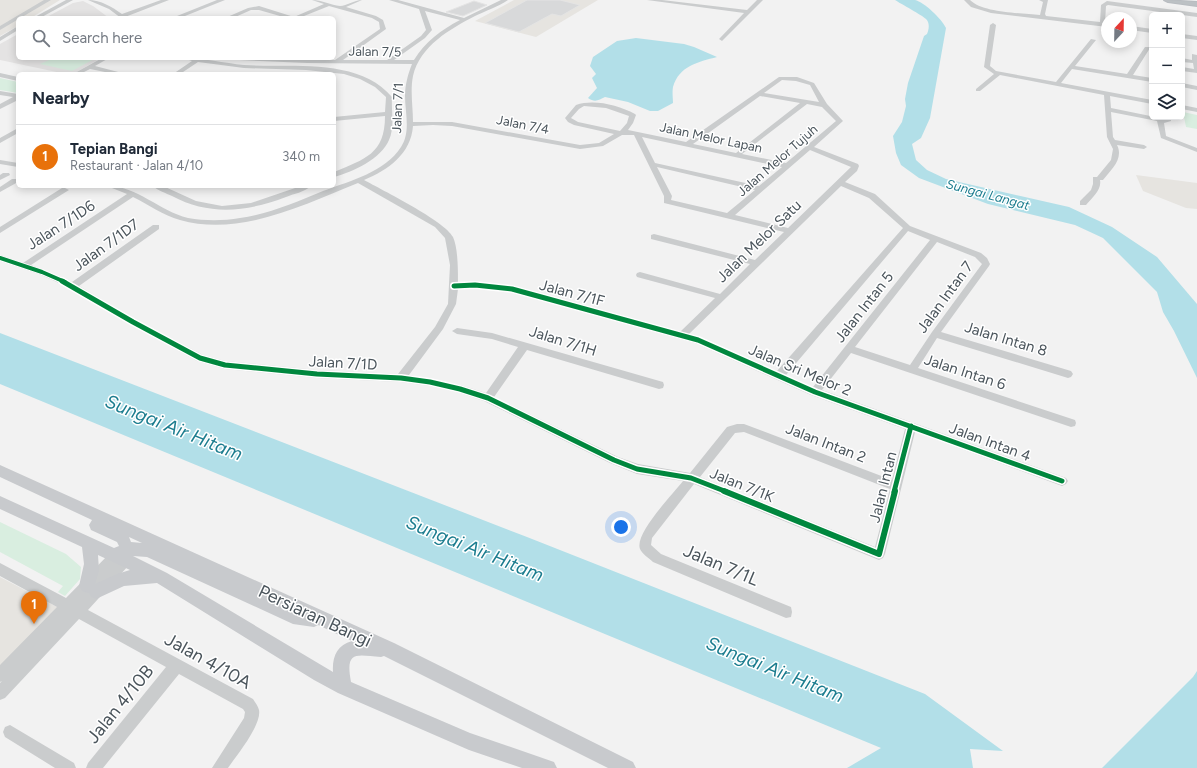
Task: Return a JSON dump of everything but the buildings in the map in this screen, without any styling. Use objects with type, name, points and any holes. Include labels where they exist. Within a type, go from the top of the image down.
[{"type":"highway","points":[[1172,0],[1197,4]]},
{"type":"main road","name":"Persiaran Bangi","points":[[0,472],[388,649],[627,768]]},
{"type":"main road","points":[[27,485],[34,496],[122,537],[122,555]]},
{"type":"main road","points":[[0,502],[87,543],[122,555],[344,687],[469,741],[548,768]]},
{"type":"main road","points":[[87,543],[92,552],[90,578],[91,589],[132,576],[162,578]]},
{"type":"main road","points":[[122,555],[148,550],[293,616],[328,621]]},
{"type":"main road","points":[[344,687],[341,670],[342,659],[348,650],[357,647],[388,649]]},
{"type":"street","points":[[22,16],[48,0]]},
{"type":"street","points":[[40,16],[70,0]]},
{"type":"street","points":[[91,0],[103,4],[121,16]]},
{"type":"street","points":[[126,16],[166,0]]},
{"type":"street","points":[[179,16],[222,0]]},
{"type":"street","points":[[315,0],[374,17],[381,21],[383,26],[383,29],[378,34],[337,61]]},
{"type":"street","points":[[341,8],[359,0]]},
{"type":"street","points":[[392,0],[465,20]]},
{"type":"street","name":"Jalan 7/1","points":[[116,188],[133,194],[171,215],[187,220],[220,222],[262,216],[358,180],[380,169],[398,155],[407,141],[410,124],[408,85],[410,72],[426,47],[437,37],[465,20],[505,0]]},
{"type":"street","points":[[650,0],[748,12]]},
{"type":"street","points":[[722,39],[760,0]]},
{"type":"street","points":[[967,0],[971,5],[981,9],[1101,24]]},
{"type":"street","points":[[974,0],[974,2],[980,5],[1043,16]]},
{"type":"street","points":[[1042,0],[1046,1],[1043,16]]},
{"type":"street","points":[[103,4],[110,2]]},
{"type":"street","points":[[1104,12],[1104,5],[1107,3],[1197,15]]},
{"type":"street","points":[[299,16],[328,4]]},
{"type":"street","points":[[233,16],[250,9],[259,8],[287,16]]},
{"type":"street","points":[[388,62],[423,37],[429,30],[422,8]]},
{"type":"street","points":[[0,20],[16,20]]},
{"type":"street","points":[[0,28],[16,20]]},
{"type":"street","points":[[993,25],[987,67],[989,70],[1149,101]]},
{"type":"street","points":[[2,38],[16,29]]},
{"type":"street","points":[[1137,29],[1149,31]]},
{"type":"street","points":[[1185,36],[1197,38]]},
{"type":"street","points":[[1057,84],[1093,40]]},
{"type":"street","points":[[1129,76],[1145,50],[1149,53]]},
{"type":"street","points":[[1185,69],[1197,70],[1194,55]]},
{"type":"street","points":[[80,72],[102,60]]},
{"type":"street","points":[[179,72],[197,60],[252,67],[337,71],[360,77],[383,90],[389,97],[387,114],[388,132],[382,147],[360,164],[336,174]]},
{"type":"street","points":[[246,72],[260,60]]},
{"type":"street","name":"Jalan 7/5","points":[[312,60],[415,62]]},
{"type":"street","points":[[1185,60],[1195,62]]},
{"type":"street","points":[[90,67],[114,72]]},
{"type":"street","points":[[1071,67],[1149,79]]},
{"type":"street","points":[[978,90],[999,73]]},
{"type":"street","points":[[0,75],[16,79]]},
{"type":"street","points":[[687,145],[781,78],[812,84],[824,106]]},
{"type":"street","points":[[1185,86],[1197,88]]},
{"type":"street","points":[[0,93],[16,96]]},
{"type":"street","points":[[760,94],[824,106]]},
{"type":"street","points":[[1083,202],[1094,191],[1098,184],[1098,179],[1115,160],[1116,149],[1110,137],[1107,94]]},
{"type":"street","points":[[0,108],[16,97]]},
{"type":"street","points":[[737,155],[805,102]]},
{"type":"street","name":"Jalan Melor Lapan","points":[[624,133],[633,116],[622,110],[596,105],[583,105],[578,106],[568,118],[570,122],[576,124],[624,133],[637,134],[788,166]]},
{"type":"street","name":"Jalan Melor Tujuh","points":[[729,216],[840,121],[824,106]]},
{"type":"street","points":[[1185,108],[1197,110]]},
{"type":"street","points":[[1108,109],[1149,118]]},
{"type":"street","points":[[336,119],[387,114]]},
{"type":"street","points":[[1169,120],[1160,120],[1164,137],[1197,150]]},
{"type":"street","name":"Jalan 7/4","points":[[410,124],[452,124],[580,147],[601,145],[624,133]]},
{"type":"street","points":[[0,141],[16,131]]},
{"type":"street","points":[[637,134],[668,196],[667,201],[790,231]]},
{"type":"street","points":[[1113,142],[1144,148]]},
{"type":"street","name":"Jalan Melor Satu","points":[[682,335],[840,183],[855,166],[809,148]]},
{"type":"street","points":[[0,162],[16,165]]},
{"type":"street","points":[[652,166],[662,166],[761,189]]},
{"type":"street","points":[[358,180],[438,225],[449,237],[454,266],[452,304],[442,323],[401,378]]},
{"type":"street","points":[[0,190],[15,181]]},
{"type":"street","points":[[840,183],[872,196],[906,228],[935,239]]},
{"type":"street","points":[[161,188],[193,203],[216,208],[254,205],[301,188]]},
{"type":"street","points":[[0,231],[65,190]]},
{"type":"street","name":"Jalan 7/1D6","points":[[24,266],[133,194]]},
{"type":"street","name":"Jalan 7/1D7","points":[[73,286],[156,227]]},
{"type":"street","points":[[779,376],[906,228]]},
{"type":"street","points":[[654,237],[756,263]]},
{"type":"street","name":"Jalan Intan 7","points":[[912,370],[935,334],[986,264],[978,255],[935,239]]},
{"type":"street","name":"Jalan Intan 5","points":[[815,392],[935,239]]},
{"type":"street","name":"Jalan 7/1D","points":[[0,258],[73,286],[172,344],[200,358],[218,364],[317,374],[401,378],[430,382],[488,398],[614,460],[637,469],[691,478]]},
{"type":"street","points":[[640,275],[721,297]]},
{"type":"street","name":"Jalan 7/1F","points":[[454,286],[475,285],[512,289],[682,335]]},
{"type":"street","name":"Jalan 7/1H","points":[[457,331],[492,336],[659,386]]},
{"type":"street","name":"Jalan Intan 8","points":[[935,334],[1068,374]]},
{"type":"street","name":"Jalan Sri Melor 2","points":[[682,335],[714,346],[815,392],[911,426]]},
{"type":"street","points":[[488,398],[525,345]]},
{"type":"street","name":"Jalan Intan 6","points":[[849,350],[1071,423]]},
{"type":"street","name":"Jalan Intan 4","points":[[911,426],[1062,482]]},
{"type":"street","name":"Jalan Intan","points":[[880,554],[911,426]]},
{"type":"street","name":"Jalan Intan 2","points":[[691,478],[731,430],[744,428],[896,486]]},
{"type":"street","name":"Jalan 7/1K","points":[[691,478],[880,554]]},
{"type":"street","name":"Jalan 7/1L","points":[[691,478],[648,534],[645,547],[658,558],[786,612]]},
{"type":"street","points":[[0,693],[77,611],[91,589],[122,555]]},
{"type":"street","name":"Jalan 4/10A","points":[[0,569],[248,704],[252,711],[251,720],[219,768]]},
{"type":"street","points":[[0,675],[77,611]]},
{"type":"street","name":"Jalan 4/10B","points":[[93,768],[177,665]]},
{"type":"street","points":[[10,732],[69,768]]},
{"type":"shaded area","points":[[0,0],[60,0],[34,16],[16,16],[16,27],[0,36]]},
{"type":"shaded area","points":[[514,0],[598,0],[536,37],[475,21]]},
{"type":"shaded area","points":[[83,1],[93,6],[106,16],[49,16],[73,3]]},
{"type":"shaded area","points":[[16,35],[16,60],[98,60],[76,72],[57,72],[0,60],[0,44]]},
{"type":"shaded area","points":[[1136,175],[1197,183],[1197,209],[1186,208],[1143,191]]},
{"type":"shaded area","points":[[0,577],[59,608],[0,668]]},
{"type":"green space","points":[[49,60],[92,60],[72,71],[40,64]]},
{"type":"green space","points":[[0,78],[16,82],[16,93],[0,90]]},
{"type":"green space","points":[[1185,112],[1197,115],[1197,129],[1186,127]]},
{"type":"green space","points":[[0,522],[66,554],[81,567],[80,579],[65,596],[58,592],[63,586],[0,552]]},
{"type":"water","name":"Sungai Langat","points":[[895,0],[919,1],[941,20],[946,28],[930,118],[921,138],[912,144],[916,160],[927,170],[946,179],[1069,207],[1112,227],[1157,257],[1197,304],[1197,378],[1163,312],[1157,292],[1103,238],[1075,225],[988,204],[919,178],[901,165],[896,153],[893,136],[902,122],[906,106],[905,99],[908,83],[924,36],[927,34],[929,26],[924,17]]},
{"type":"water","points":[[636,38],[684,44],[717,57],[696,63],[680,74],[673,87],[673,103],[658,111],[650,111],[628,102],[605,97],[595,101],[590,100],[588,98],[597,88],[592,78],[596,74],[590,66],[593,57],[617,41]]},
{"type":"water","name":"Sungai Air Hitam","points":[[0,333],[527,537],[925,694],[1003,751],[970,749],[973,768],[847,768],[881,748],[0,384]]},
{"type":"water","points":[[1197,671],[1197,768],[1102,768],[1193,677]]},
{"type":"cycle path","points":[[0,258],[42,272],[73,286],[133,322],[200,358],[225,365],[317,374],[401,378],[430,382],[460,389],[488,398],[614,460],[637,469],[691,478],[879,554],[911,426]]},
{"type":"cycle path","points":[[454,286],[475,285],[512,289],[698,340],[815,392],[1062,481]]},
{"type":"place","name":"Tepian Bangi","points":[[34,624]]}]
